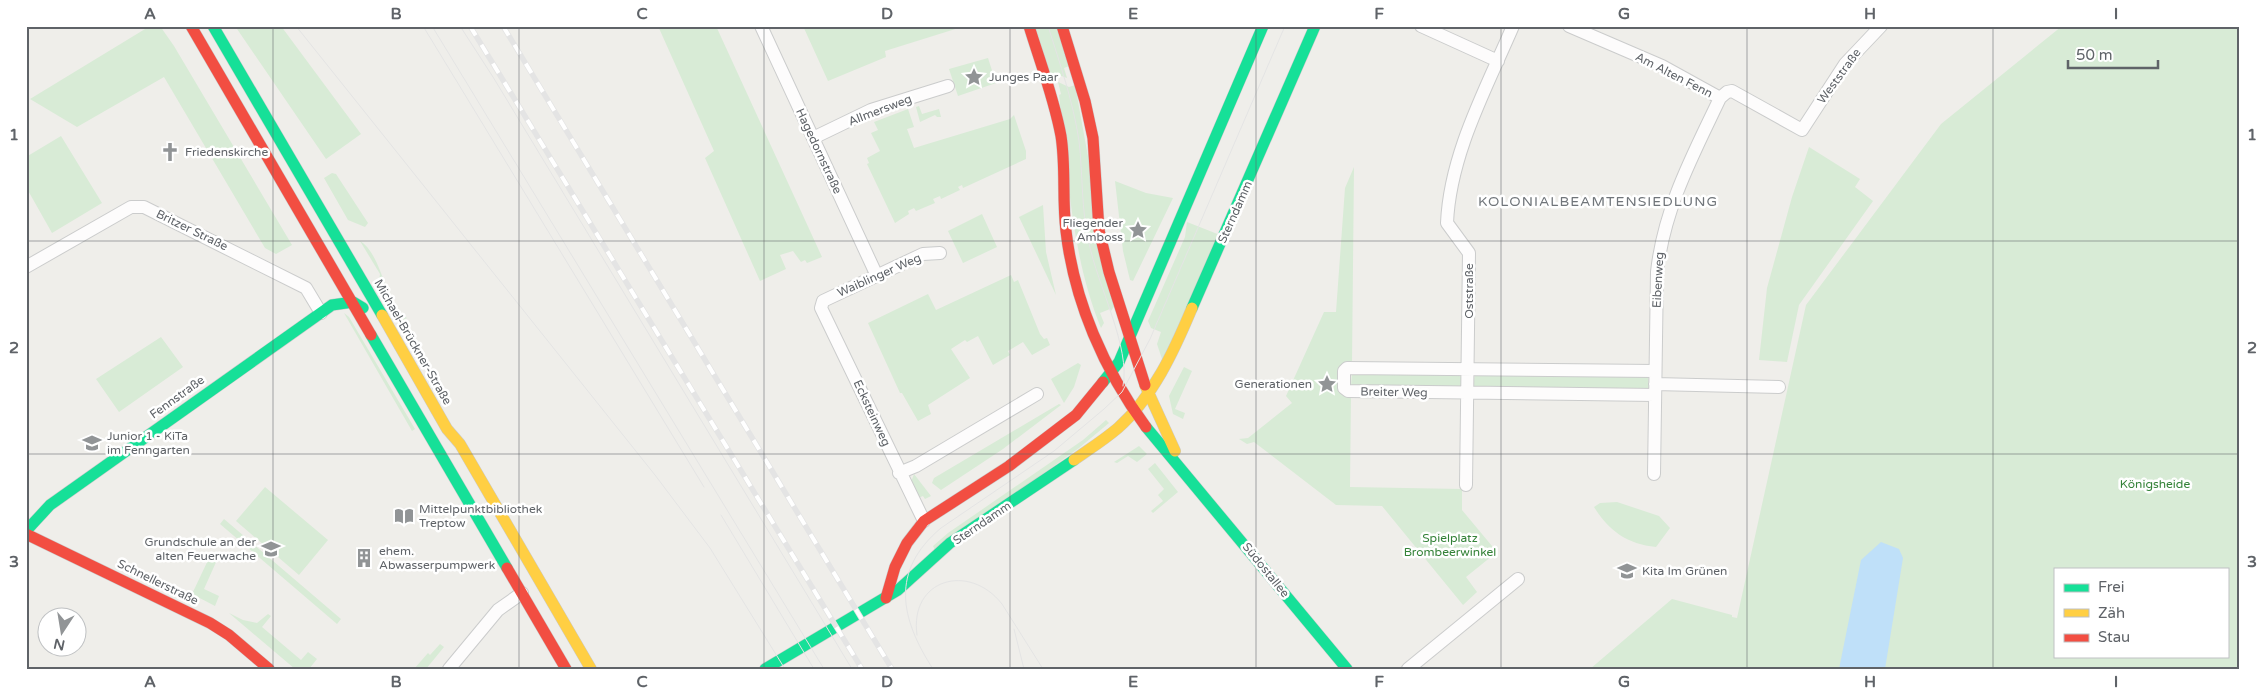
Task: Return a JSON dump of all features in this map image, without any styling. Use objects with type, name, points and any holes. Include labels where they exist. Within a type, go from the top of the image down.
[{"type":"main road","points":[[191,26],[566,669]]},
{"type":"main road","name":"Michael-Brückner-Straße","points":[[213,26],[446,429],[460,444],[591,669]]},
{"type":"main road","points":[[1029,26],[1056,115],[1063,152],[1066,232],[1072,269],[1090,323],[1112,372]]},
{"type":"main road","points":[[1062,26],[1086,101],[1095,164],[1099,230],[1109,272],[1148,393]]},
{"type":"main road","points":[[886,598],[895,567],[907,543],[924,521],[1009,466],[1076,415],[1112,372],[1131,339],[1263,26]]},
{"type":"main road","name":"Sterndamm","points":[[765,669],[886,598],[906,584],[950,544],[1043,482],[1118,428],[1133,411],[1148,393],[1177,344],[1315,26]]},
{"type":"main road","points":[[353,302],[384,319]]},
{"type":"main road","name":"Fennstraße","points":[[26,532],[50,505],[332,305],[353,302]]},
{"type":"main road","name":"Südostallee","points":[[1112,372],[1133,411],[1347,669]]},
{"type":"main road","name":"Südostallee","points":[[1148,393],[1185,472]]},
{"type":"main road","name":"Schnellerstraße","points":[[26,532],[210,623],[229,635],[269,669]]},
{"type":"street","name":"Hagedornstraße","points":[[761,26],[877,276]]},
{"type":"street","points":[[1421,26],[1498,61]]},
{"type":"street","name":"Oststraße","points":[[1466,485],[1470,253],[1446,223],[1448,202],[1458,155],[1513,26]]},
{"type":"street","name":"Am Alten Fenn","points":[[1568,26],[1662,66],[1720,98],[1726,92],[1732,91],[1802,130]]},
{"type":"street","name":"Weststraße","points":[[1802,130],[1845,64],[1881,26]]},
{"type":"street","name":"Allmersweg","points":[[813,138],[872,110],[948,86]]},
{"type":"street","name":"Eibenweg","points":[[1654,474],[1657,272],[1662,238],[1682,177],[1720,98]]},
{"type":"street","name":"Britzer Straße","points":[[26,267],[131,207],[144,207],[306,288],[321,313]]},
{"type":"street","name":"Waiblinger Weg","points":[[822,304],[823,301],[923,254],[940,253]]},
{"type":"street","name":"Ecksteinweg","points":[[822,304],[824,314],[899,473],[918,506],[924,521]]},
{"type":"street","name":"Breiter Weg","points":[[1655,371],[1346,368],[1344,371],[1344,388],[1348,391],[1469,393],[1779,387]]},
{"type":"street","points":[[899,473],[916,466],[1037,394]]},
{"type":"street","points":[[1408,669],[1518,579]]},
{"type":"street","points":[[449,669],[498,610],[522,593]]},
{"type":"green space","points":[[150,26],[160,26],[174,46],[292,245],[276,254],[265,248],[164,77],[77,127],[30,99]]},
{"type":"green space","points":[[235,26],[281,26],[361,134],[326,159]]},
{"type":"green space","points":[[658,26],[716,26],[822,257],[807,263],[805,260],[801,262],[793,251],[780,255],[786,269],[760,281],[705,158],[714,151]]},
{"type":"green space","points":[[803,26],[965,26],[885,51],[886,57],[828,81]]},
{"type":"green space","points":[[1035,26],[1057,26],[1069,66],[1064,68],[1067,78],[1056,74],[1050,76]]},
{"type":"green space","name":"Königsheide","points":[[2062,26],[2240,26],[2240,669],[1590,669],[1672,599],[1737,618],[1806,305],[1941,124]]},
{"type":"green space","points":[[988,58],[996,83],[958,96],[949,69]]},
{"type":"green space","points":[[1058,82],[1069,87],[1075,85],[1115,305],[1111,311],[1110,309],[1100,313],[1104,323],[1101,328],[1083,272],[1077,243],[1068,184],[1059,95],[1061,94]]},
{"type":"green space","points":[[919,106],[922,114],[939,109],[941,117],[935,115],[920,122],[916,107]]},
{"type":"green space","points":[[908,109],[914,127],[907,129],[914,148],[1010,119],[1014,115],[1026,151],[1026,159],[963,188],[962,185],[958,187],[960,190],[941,199],[940,196],[933,199],[935,203],[916,211],[914,208],[908,211],[909,214],[895,223],[867,164],[869,163],[867,158],[880,151],[871,133],[878,130],[874,122]]},
{"type":"green space","points":[[61,136],[102,203],[52,233],[26,187],[26,157]]},
{"type":"green space","points":[[1809,147],[1860,179],[1855,187],[1873,201],[1799,305],[1787,362],[1759,360],[1767,288],[1792,197]]},
{"type":"green space","name":"Spielplatz Brombeerwinkel","points":[[1354,167],[1352,364],[1345,365],[1351,395],[1350,487],[1462,489],[1462,510],[1497,552],[1466,577],[1477,592],[1463,605],[1382,506],[1336,505],[1254,442],[1247,444],[1239,439],[1248,438],[1292,403],[1286,396],[1324,312],[1336,312],[1345,188]]},
{"type":"green space","points":[[332,173],[336,174],[368,223],[365,227],[348,220],[324,178]]},
{"type":"green space","points":[[1115,181],[1146,193],[1173,198],[1133,281],[1130,280],[1123,251]]},
{"type":"green space","points":[[1043,205],[1046,252],[1056,295],[1019,217]]},
{"type":"green space","points":[[982,214],[997,247],[963,263],[948,231]]},
{"type":"green space","points":[[1187,222],[1220,235],[1163,362],[1157,344],[1161,332],[1151,328],[1148,321],[1185,237]]},
{"type":"green space","points":[[360,241],[374,257],[393,302],[407,318],[402,320],[379,280],[380,274]]},
{"type":"green space","points":[[1011,275],[1014,282],[1018,280],[1040,334],[1044,339],[1047,338],[1050,345],[1032,355],[1023,342],[1008,351],[1010,355],[993,365],[978,336],[967,342],[965,340],[951,349],[970,378],[928,405],[931,414],[918,421],[902,393],[900,393],[868,323],[928,294],[936,310]]},
{"type":"green space","points":[[344,313],[349,317],[415,429],[412,431]]},
{"type":"green space","points":[[161,337],[183,367],[119,412],[96,379]]},
{"type":"green space","points":[[1078,363],[1081,365],[1074,387],[1064,403],[1051,379]]},
{"type":"green space","points":[[1184,367],[1192,371],[1175,409],[1185,413],[1183,419],[1173,414],[1169,396]]},
{"type":"green space","points":[[1352,372],[1460,374],[1462,377],[1461,388],[1351,386]]},
{"type":"green space","points":[[1475,374],[1648,376],[1649,389],[1473,388]]},
{"type":"green space","points":[[1059,404],[1061,405],[1003,449],[941,490],[932,483],[934,478]]},
{"type":"green space","points":[[1106,420],[1109,423],[1079,448],[935,550],[933,546],[948,533],[1083,440]]},
{"type":"green space","points":[[1139,446],[1147,454],[1137,462],[1128,456],[1117,463],[1114,462]]},
{"type":"green space","points":[[1155,463],[1178,492],[1153,513],[1151,511],[1163,501],[1158,495],[1164,489],[1148,469]]},
{"type":"green space","points":[[914,474],[931,496],[925,499],[923,496],[918,498],[911,482]]},
{"type":"green space","points":[[265,487],[328,540],[299,575],[236,521]]},
{"type":"green space","points":[[1617,502],[1659,516],[1670,528],[1656,547],[1636,543],[1620,535],[1606,523],[1594,507],[1600,503]]},
{"type":"green space","points":[[224,519],[341,619],[337,624],[220,524]]},
{"type":"green space","points":[[210,556],[217,560],[204,589],[219,596],[215,606],[192,594]]},
{"type":"green space","points":[[229,613],[243,620],[257,623],[268,614],[271,616],[262,627],[301,660],[308,652],[317,659],[309,669],[295,669]]},
{"type":"green space","points":[[440,644],[444,647],[426,669],[414,669],[428,653],[430,655]]},
{"type":"water","points":[[1881,542],[1899,549],[1903,558],[1885,669],[1839,669],[1861,560]]},
{"type":"tram line","points":[[296,26],[655,475],[710,548],[785,669]]},
{"type":"tram line","points":[[423,26],[704,487]]},
{"type":"tram line","points":[[432,26],[824,669]]},
{"type":"tram line","points":[[460,26],[493,77],[852,669]]},
{"type":"tram line","points":[[1048,26],[1073,111],[1079,141],[1086,230],[1093,259],[1118,335],[1124,371],[1123,386]]},
{"type":"tram line","points":[[933,669],[913,632],[908,613],[906,596],[907,578],[914,561],[925,544],[941,528],[1054,451],[1122,392],[1150,339],[1285,26]]},
{"type":"tram line","points":[[721,515],[814,669]]},
{"type":"tram line","points":[[917,635],[917,616],[922,601],[932,590],[944,583],[958,581],[974,583],[989,591],[1002,604],[1043,669]]},
{"type":"tram line","points":[[1014,629],[1024,669]]},
{"type":"railway","points":[[470,26],[862,669]]},
{"type":"railway","points":[[503,26],[892,669]]},
{"type":"traffic: fast","points":[[213,26],[382,315]]},
{"type":"traffic: fast","points":[[1103,382],[1119,362],[1263,26]]},
{"type":"traffic: fast","points":[[1192,308],[1315,26]]},
{"type":"traffic: fast","points":[[26,531],[50,505],[332,305],[353,302],[363,308]]},
{"type":"traffic: fast","points":[[371,335],[507,568]]},
{"type":"traffic: fast","points":[[1146,427],[1347,669]]},
{"type":"traffic: fast","points":[[765,669],[898,590],[950,543],[1074,460]]},
{"type":"traffic: slow","points":[[1074,460],[1118,428],[1142,402],[1170,357],[1192,308]]},
{"type":"traffic: slow","points":[[382,315],[447,429],[460,444],[591,669]]},
{"type":"traffic: slow","points":[[1145,385],[1175,451]]},
{"type":"traffic: jam","points":[[191,26],[371,335]]},
{"type":"traffic: jam","points":[[1029,26],[1051,94],[1061,136],[1066,231],[1076,283],[1093,334],[1104,358],[1146,427]]},
{"type":"traffic: jam","points":[[1062,26],[1085,101],[1093,138],[1099,230],[1109,272],[1145,385]]},
{"type":"traffic: jam","points":[[886,598],[895,567],[907,543],[924,521],[1009,466],[1076,415],[1103,382]]},
{"type":"traffic: jam","points":[[26,534],[210,623],[229,635],[269,669]]},
{"type":"traffic: jam","points":[[507,568],[566,669]]},
{"type":"place","name":"Junges Paar","points":[[974,77]]},
{"type":"place","name":"Friedenskirche","points":[[170,152]]},
{"type":"place","name":"Fliegender Amboss","points":[[1138,230]]},
{"type":"place","name":"Generationen","points":[[1327,384]]},
{"type":"place","name":"Junior 1 - KiTa im Fenngarten","points":[[92,443]]},
{"type":"place","name":"Mittelpunktbibliothek Treptow","points":[[404,516]]},
{"type":"place","name":"Grundschule an der alten Feuerwache","points":[[271,549]]},
{"type":"place","name":"ehem. Abwasserpumpwerk","points":[[364,558]]},
{"type":"place","name":"Kita Im Grünen","points":[[1627,571]]},
{"type":"district","name":"KOLONIALBEAMTENSIEDLUNG","points":[[1598,201]]}]
